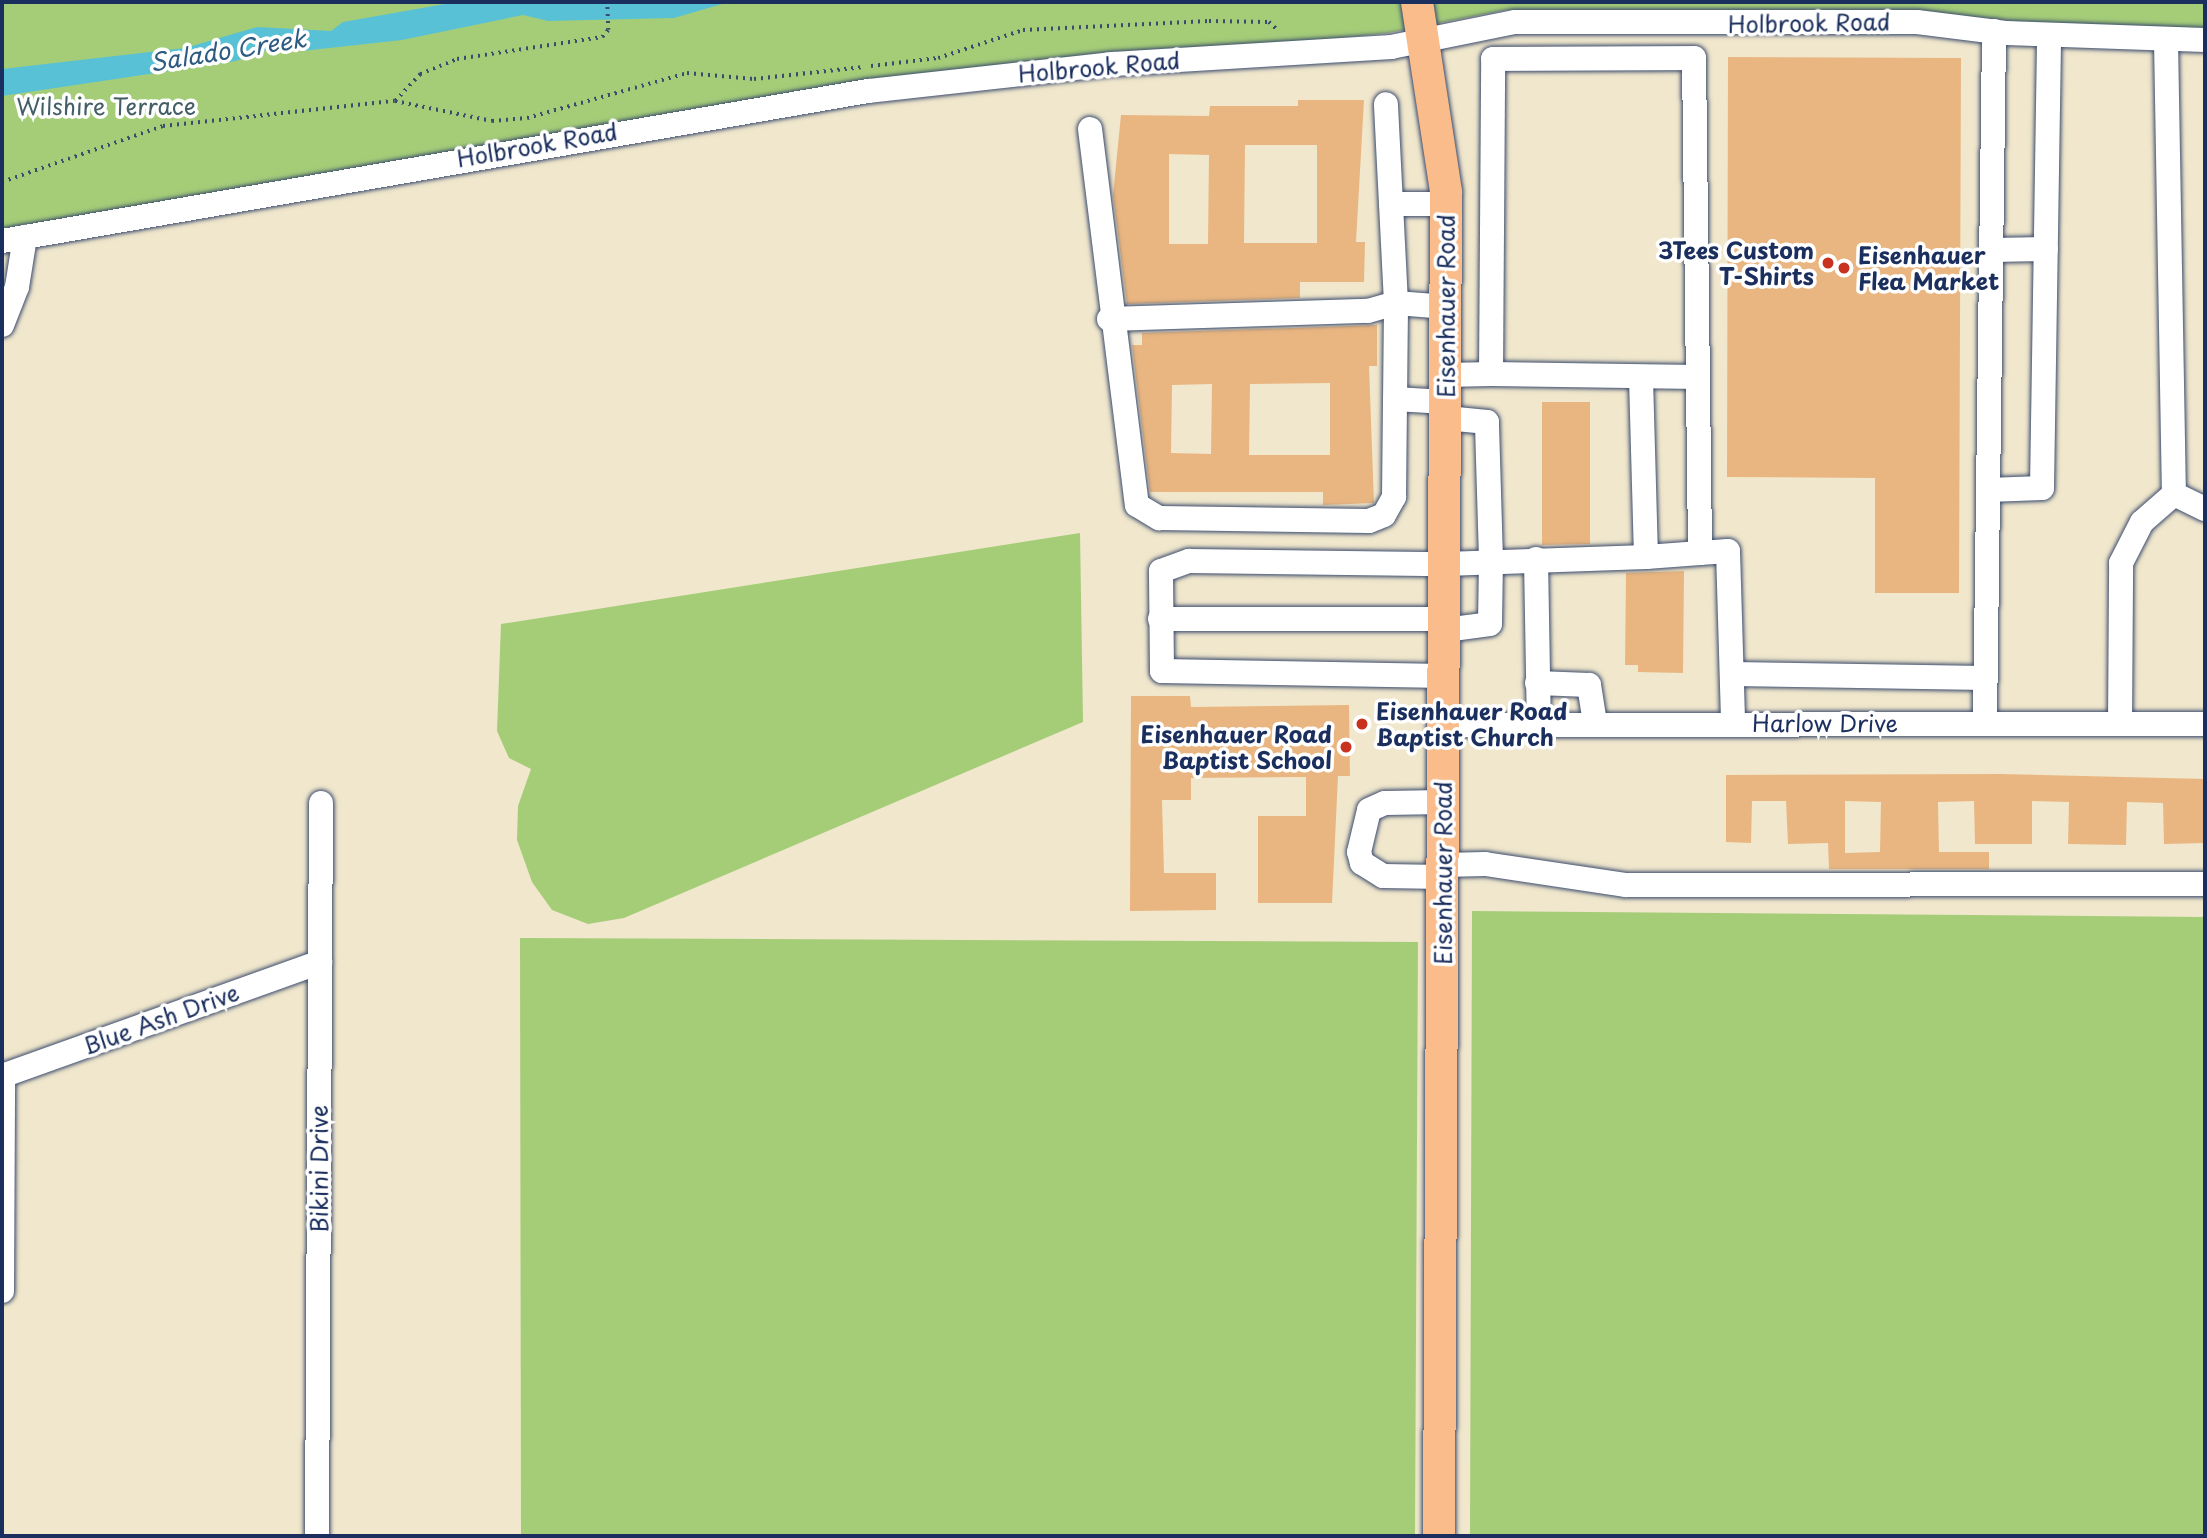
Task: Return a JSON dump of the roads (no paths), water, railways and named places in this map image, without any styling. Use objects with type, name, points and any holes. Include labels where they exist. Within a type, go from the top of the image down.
[{"type":"main road","name":"Eisenhauer Road","points":[[1418,5],[1427,39],[1446,204],[1439,1536]]},
{"type":"street","name":"Holbrook Road","points":[[13,239],[868,91],[1113,64],[1303,51],[1427,39],[1515,22],[1643,26],[1917,22],[2049,35],[2205,40]]},
{"type":"street","points":[[1695,25],[1700,553]]},
{"type":"street","points":[[1642,57],[1643,26]]},
{"type":"street","points":[[1985,723],[1994,31]]},
{"type":"street","points":[[1988,490],[2042,488],[2049,35]]},
{"type":"street","points":[[2120,724],[2121,563],[2142,522],[2174,494],[2166,40]]},
{"type":"street","points":[[1491,374],[1488,69],[1493,59],[1694,58]]},
{"type":"street","points":[[1090,129],[1109,319],[1133,498],[1159,518],[1369,521],[1384,515],[1394,497],[1396,303],[1386,104]]},
{"type":"street","points":[[1391,204],[1446,204]]},
{"type":"street","points":[[2,325],[17,287],[13,239]]},
{"type":"street","points":[[1991,250],[2046,249]]},
{"type":"street","points":[[1109,319],[1368,311],[1396,303],[1447,307]]},
{"type":"street","points":[[1395,398],[1446,398],[1491,374],[1698,377]]},
{"type":"street","points":[[1641,377],[1646,557]]},
{"type":"street","points":[[1160,619],[1490,624],[1487,422],[1446,398]]},
{"type":"street","points":[[2174,494],[2205,509]]},
{"type":"street","points":[[1445,676],[1173,673],[1159,662],[1161,571],[1173,564],[1445,564],[1491,560],[1646,557],[1728,551],[1733,722]]},
{"type":"street","points":[[1536,559],[1538,725]]},
{"type":"street","points":[[1733,674],[1985,678]]},
{"type":"street","points":[[1537,683],[1589,685],[1595,724]]},
{"type":"street","name":"Harlow Drive","points":[[1444,725],[1733,722],[2205,724]]},
{"type":"street","points":[[1444,802],[1368,810],[1359,852],[1362,863],[1383,876],[1485,864],[1626,884],[2205,884]]},
{"type":"street","name":"Bikini Drive","points":[[317,1536],[321,803]]},
{"type":"street","name":"Blue Ash Drive","points":[[2,1076],[320,962]]},
{"type":"street","points":[[2,1076],[2,1291]]},
{"type":"water","name":"Salado Creek","points":[[456,2],[729,2],[674,18],[548,21],[523,15],[402,40],[302,51],[286,43],[236,61],[2,96],[2,69],[185,48],[257,27],[331,31],[343,22]]},
{"type":"place","name":"3Tees Custom T-Shirts","points":[[1828,263]]},
{"type":"place","name":"Eisenhauer Flea Market","points":[[1844,268]]},
{"type":"place","name":"Eisenhauer Road Baptist Church","points":[[1362,724]]},
{"type":"place","name":"Eisenhauer Road Baptist School","points":[[1346,747]]},
{"type":"park label","name":"Wilshire Terrace","points":[[106,106]]}]
